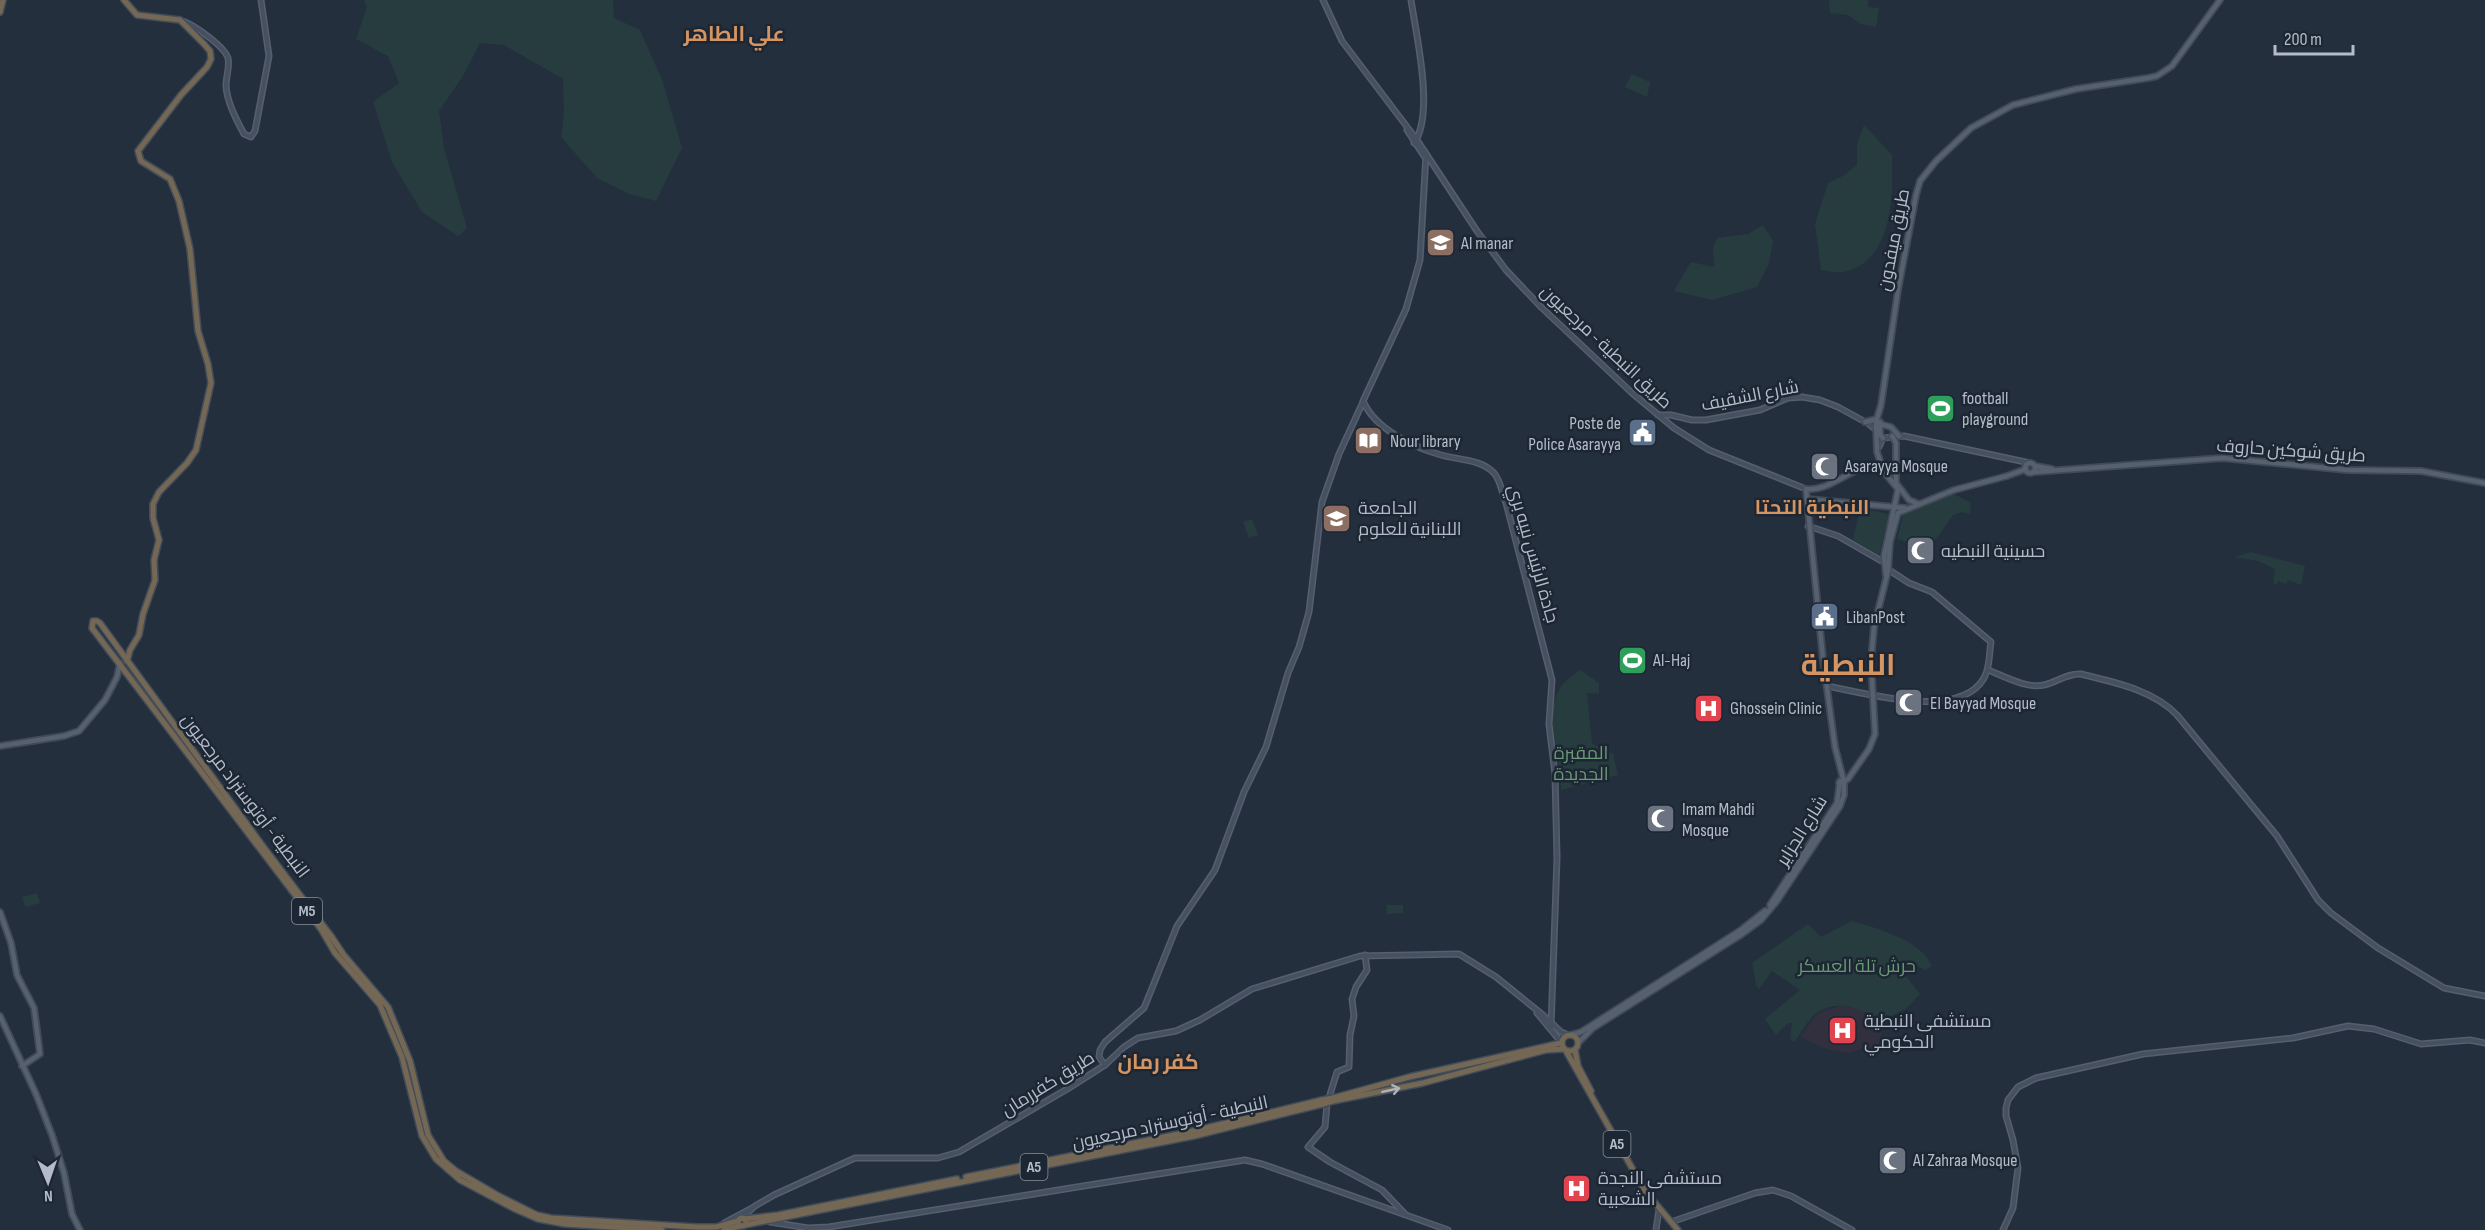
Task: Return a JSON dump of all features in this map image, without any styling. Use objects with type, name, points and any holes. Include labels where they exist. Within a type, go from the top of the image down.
[{"type":"highway","points":[[0,12],[3,0]]},
{"type":"highway","points":[[124,0],[137,15],[180,20],[210,51],[211,62],[139,147],[138,155],[143,163],[170,179],[179,201],[190,249],[198,331],[211,374],[211,389],[196,450],[187,463],[159,492],[153,504],[153,518],[159,540],[154,561],[154,580],[139,635],[131,647],[127,661]]},
{"type":"highway","name":"النبطية - أوتوستراد مرجعيون","points":[[662,1230],[548,1222],[524,1214],[495,1196],[456,1171],[434,1148],[426,1130],[410,1061],[388,1007],[355,970],[99,622],[93,621],[92,628],[302,904],[340,960],[380,1005],[402,1057],[417,1122],[428,1148],[448,1171],[495,1196],[537,1215],[654,1226],[720,1227],[1172,1136],[1322,1102]]},
{"type":"highway","points":[[122,653],[131,647]]},
{"type":"highway","points":[[148,703],[154,702],[154,699]]},
{"type":"highway","points":[[156,713],[157,708],[161,708]]},
{"type":"highway","points":[[1563,1046],[1569,1035],[1576,1037],[1578,1043],[1575,1050]]},
{"type":"highway","name":"النبطية - أوتوستراد مرجعيون","points":[[742,1222],[767,1221],[1194,1136],[1421,1074],[1563,1046]]},
{"type":"highway","name":"النبطية - أوتوستراد مرجعيون","points":[[1333,1099],[1410,1086],[1563,1046]]},
{"type":"highway","name":"A5","points":[[1563,1046],[1575,1050],[1575,1058],[1583,1075],[1643,1183],[1676,1228]]},
{"type":"highway","name":"A5","points":[[1563,1046],[1613,1137],[1659,1209],[1676,1228]]},
{"type":"highway","points":[[1421,1074],[1419,1078],[1423,1083]]},
{"type":"highway","points":[[1409,1077],[1413,1082],[1410,1086]]},
{"type":"main road","name":"طريق ميفدون","points":[[1883,471],[1878,454],[1876,430],[1906,240],[1916,195],[1924,175],[1971,128],[2013,105],[2076,89],[2140,80],[2164,72],[2172,66],[2220,0]]},
{"type":"main road","points":[[1879,420],[1880,435],[1883,438]]},
{"type":"main road","points":[[1865,422],[1879,420],[1900,436],[1896,443],[1894,475],[1896,483],[1907,498],[1908,509]]},
{"type":"main road","points":[[1892,436],[1896,443]]},
{"type":"main road","name":"طريق شوكين حاروف","points":[[2030,468],[2058,470],[2223,458],[2355,470],[2421,471],[2485,483]]},
{"type":"main road","points":[[1883,471],[1896,466]]},
{"type":"main road","points":[[1827,686],[1808,525],[1806,489],[1826,486],[1867,467],[1894,475]]},
{"type":"main road","points":[[1842,783],[1873,741],[1876,728],[1871,661],[1874,627],[1897,515],[1954,490],[2030,468]]},
{"type":"main road","points":[[1883,471],[1898,489],[1886,568]]},
{"type":"main road","points":[[1898,495],[1925,503]]},
{"type":"main road","points":[[1806,499],[1888,507],[1895,505],[1908,509]]},
{"type":"main road","points":[[0,746],[64,736],[79,731],[100,708],[117,677],[120,663]]},
{"type":"main road","points":[[117,677],[126,670]]},
{"type":"main road","name":"شارع الجزاير","points":[[1578,1043],[1593,1028],[1742,934],[1761,920],[1777,901],[1840,806],[1844,795],[1827,686]]},
{"type":"main road","name":"شارع الجزاير","points":[[1569,1035],[1581,1032],[1763,914],[1837,803],[1842,783]]},
{"type":"main road","points":[[0,912],[10,939],[16,971],[32,1000],[35,1013],[40,1054],[22,1066]]},
{"type":"main road","points":[[0,1016],[36,1094],[54,1142],[64,1173],[72,1214],[80,1230]]},
{"type":"main road","points":[[709,1230],[720,1227]]},
{"type":"street","points":[[180,20],[194,26],[226,53],[229,62],[226,87],[230,102],[244,134],[251,137],[255,131],[269,56],[261,0]]},
{"type":"street","name":"طريق النبطية - مرجعيون","points":[[1323,0],[1342,41],[1407,129],[1477,231],[1506,270],[1574,339],[1657,415],[1709,450],[1806,489]]},
{"type":"street","points":[[1410,0],[1424,88],[1424,109],[1415,141]]},
{"type":"street","points":[[1105,1065],[1099,1057],[1102,1046],[1144,1008],[1174,932],[1215,870],[1240,801],[1266,747],[1309,612],[1322,502],[1339,454],[1406,309],[1420,260],[1425,155]]},
{"type":"street","name":"شارع الشقيف","points":[[1657,415],[1702,420],[1756,411],[1788,398],[1802,397],[1827,403],[1876,430]]},
{"type":"street","name":"جادة الرئيس نبيه بري","points":[[1364,401],[1368,413],[1393,434],[1432,452],[1486,467],[1494,474],[1500,485],[1539,624],[1552,680],[1549,724],[1556,774],[1557,838],[1552,995]]},
{"type":"street","points":[[1878,454],[1879,443],[1883,438],[1900,436],[2019,459],[2030,468]]},
{"type":"street","points":[[1808,525],[1832,532],[1909,583],[1932,592],[1991,642],[1988,670],[1984,680],[1954,699],[1922,702],[1827,686]]},
{"type":"street","points":[[1988,670],[2025,684],[2041,686],[2081,674],[2127,687],[2164,703],[2264,820],[2318,900],[2331,913],[2378,948],[2444,988],[2485,996]]},
{"type":"street","name":"طريق كفررمان","points":[[742,1222],[755,1206],[855,1158],[938,1158],[959,1152],[1105,1065],[1124,1047],[1138,1038],[1184,1027],[1252,989],[1365,955],[1459,954],[1497,978],[1528,1004]]},
{"type":"street","points":[[1365,955],[1367,970],[1356,987],[1352,999],[1354,1016],[1350,1035],[1349,1066],[1337,1072],[1327,1104],[1325,1127],[1308,1148],[1382,1190],[1406,1215]]},
{"type":"street","points":[[1550,1024],[1552,995]]},
{"type":"street","points":[[1550,1024],[1552,995]]},
{"type":"street","points":[[1528,1004],[1550,1024],[1569,1035]]},
{"type":"street","points":[[1528,1004],[1543,1015],[1563,1046]]},
{"type":"street","points":[[1543,1015],[1550,1011]]},
{"type":"street","points":[[2003,1230],[2013,1208],[2018,1168],[2006,1108],[2008,1100],[2018,1087],[2036,1078],[2144,1053],[2293,1038],[2348,1026],[2374,1029],[2421,1044],[2470,1040],[2485,1043]]},
{"type":"street","points":[[767,1221],[808,1228],[829,1227],[1245,1160],[1263,1164],[1448,1230]]},
{"type":"street","points":[[1676,1228],[1755,1193],[1773,1190],[1791,1196],[1852,1230]]},
{"type":"street","points":[[720,1227],[755,1206]]},
{"type":"street","points":[[1656,1230],[1659,1209]]},
{"type":"shaded area","name":"مستشفى النبطية الحكومي","points":[[1840,1006],[1856,1008],[1876,1019],[1883,1026],[1877,1052],[1863,1048],[1849,1053],[1835,1051],[1816,1045],[1801,1036],[1818,1013]]},
{"type":"green space","points":[[364,0],[613,0],[614,18],[640,30],[663,82],[682,148],[656,201],[629,194],[597,178],[561,137],[564,113],[563,79],[504,45],[480,43],[463,76],[439,111],[444,148],[467,228],[458,236],[422,212],[392,162],[373,102],[399,83],[388,56],[356,39],[367,7]]},
{"type":"green space","points":[[1829,0],[1868,0],[1868,7],[1879,8],[1876,27],[1861,24],[1848,15],[1830,13]]},
{"type":"green space","points":[[1632,74],[1650,82],[1647,97],[1625,87]]},
{"type":"green space","points":[[1864,125],[1892,155],[1892,189],[1887,224],[1873,254],[1860,265],[1844,272],[1821,270],[1815,224],[1828,183],[1843,176],[1857,165],[1857,144]]},
{"type":"green space","points":[[1763,225],[1773,241],[1769,263],[1757,287],[1712,300],[1674,291],[1691,262],[1714,267],[1713,248],[1717,238],[1748,234]]},
{"type":"green space","name":"football playground","points":[[1936,400],[1945,400],[1946,416],[1938,416]]},
{"type":"green space","points":[[1954,494],[1971,503],[1970,514],[1962,512],[1953,515],[1936,539],[1926,544],[1909,543],[1897,539],[1903,515]]},
{"type":"green space","points":[[1860,508],[1889,514],[1879,556],[1853,540]]},
{"type":"green space","points":[[1252,519],[1258,535],[1249,538],[1243,522]]},
{"type":"green space","points":[[2251,552],[2305,566],[2301,585],[2288,580],[2286,584],[2278,581],[2277,585],[2273,583],[2275,569],[2258,561],[2234,557]]},
{"type":"green space","name":"Al-Haj","points":[[1625,649],[1645,666],[1640,671],[1620,654]]},
{"type":"green space","name":"المقبرة الجديدة","points":[[1580,670],[1599,683],[1599,694],[1587,693],[1592,744],[1613,754],[1618,775],[1561,790],[1552,723],[1553,710],[1562,685]]},
{"type":"green space","points":[[37,893],[40,903],[25,907],[22,897]]},
{"type":"green space","points":[[1386,905],[1403,905],[1403,913],[1387,914]]},
{"type":"green space","name":"حرش تلة العسكر","points":[[1852,921],[1897,936],[1926,957],[1932,966],[1925,970],[1907,960],[1902,971],[1920,994],[1907,1008],[1882,1021],[1851,1007],[1834,1006],[1815,1014],[1794,1042],[1790,1039],[1792,1023],[1788,1023],[1776,1035],[1765,1019],[1800,990],[1772,971],[1759,989],[1756,985],[1752,963],[1808,924],[1821,937]]},
{"type":"place","name":"Al manar","points":[[1440,243]]},
{"type":"place","name":"football playground","points":[[1941,408]]},
{"type":"place","name":"Poste de Police Asarayya","points":[[1642,433]]},
{"type":"place","name":"Nour library","points":[[1369,441]]},
{"type":"place","name":"Asarayya Mosque","points":[[1824,466]]},
{"type":"place","name":"الجامعة اللبنانية للعلوم","points":[[1337,518]]},
{"type":"place","name":"حسينية النبطيه","points":[[1920,551]]},
{"type":"place","name":"LibanPost","points":[[1825,617]]},
{"type":"place","name":"Al-Haj","points":[[1632,660]]},
{"type":"place","name":"El Bayyad Mosque","points":[[1909,703]]},
{"type":"place","name":"Ghossein Clinic","points":[[1709,708]]},
{"type":"place","name":"Imam Mahdi Mosque","points":[[1661,819]]},
{"type":"place","name":"مستشفى النبطية الحكومي","points":[[1843,1031]]},
{"type":"place","name":"Al Zahraa Mosque","points":[[1892,1160]]},
{"type":"place","name":"مستشفى النجدة الشعبية","points":[[1577,1188]]},
{"type":"district","name":"علي الطاهر","points":[[734,34]]},
{"type":"district","name":"النبطية التحتا","points":[[1812,508]]},
{"type":"district","name":"النبطية","points":[[1848,666]]},
{"type":"district","name":"كفر رمان","points":[[1158,1062]]}]
